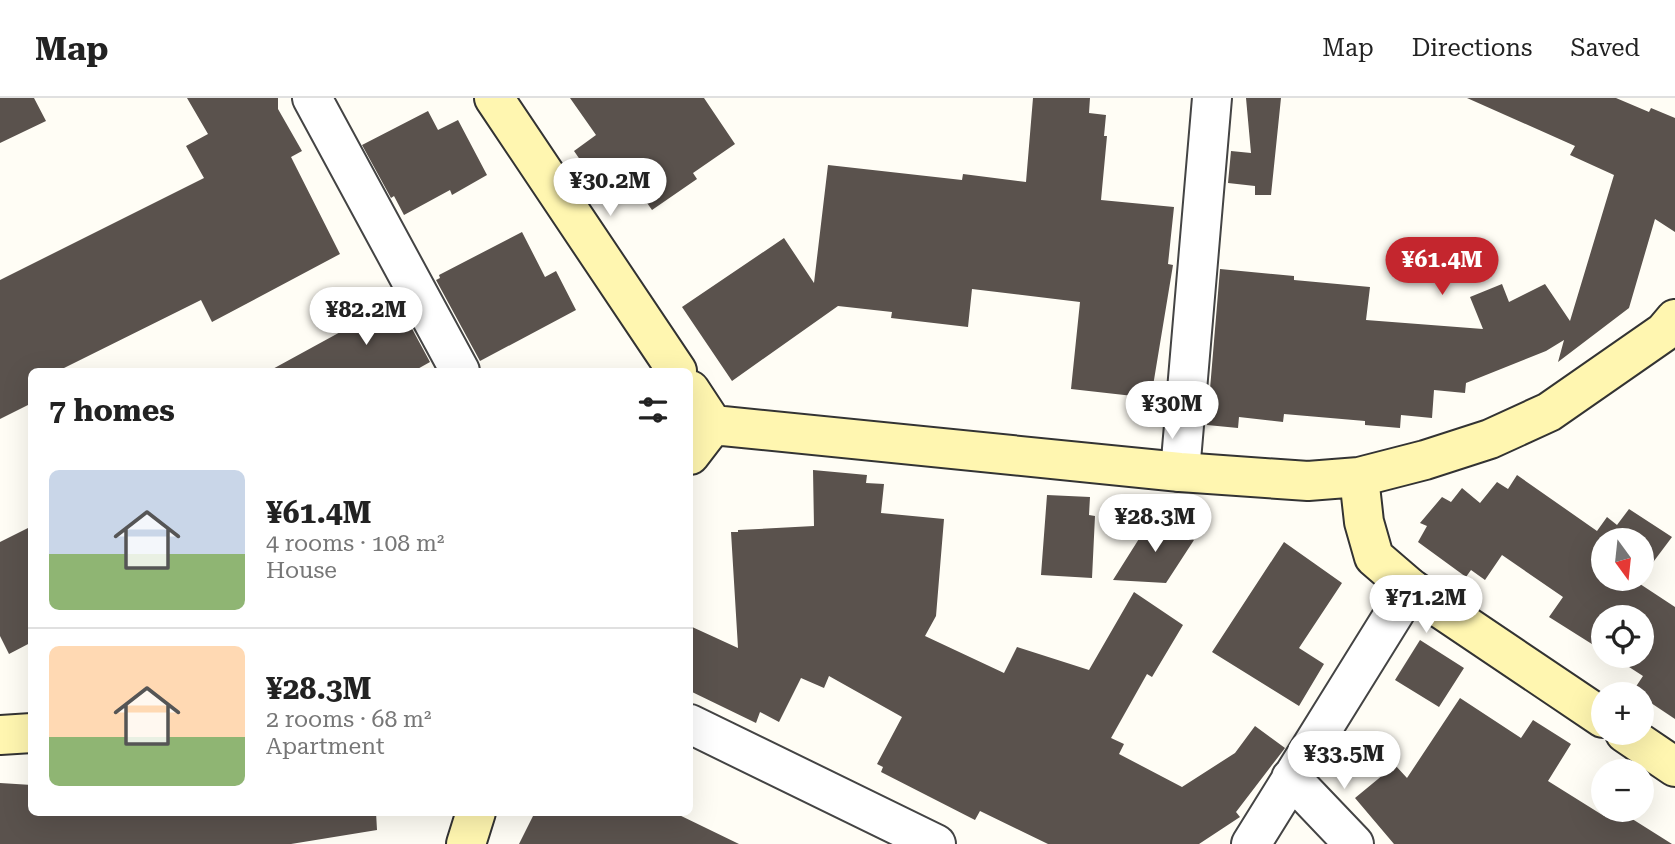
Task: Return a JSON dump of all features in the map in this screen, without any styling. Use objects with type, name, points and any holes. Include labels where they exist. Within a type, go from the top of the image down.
[{"type":"street","points":[[312,98],[458,368]]},
{"type":"street","points":[[495,98],[675,368]]},
{"type":"street","points":[[1180,472],[1212,98]]},
{"type":"street","points":[[713,425],[1180,472],[1308,481],[1359,477],[1490,439],[1549,412],[1664,332],[1675,319]]},
{"type":"street","points":[[693,395],[713,425]]},
{"type":"street","points":[[693,451],[713,425]]},
{"type":"street","points":[[1359,477],[1364,522],[1374,557],[1410,588],[1591,710]]},
{"type":"street","points":[[1251,844],[1410,588]]},
{"type":"street","points":[[693,725],[936,844]]},
{"type":"street","points":[[0,735],[28,733]]},
{"type":"street","points":[[1643,745],[1675,767]]},
{"type":"street","points":[[1291,778],[1354,844]]},
{"type":"street","points":[[466,844],[475,816]]},
{"type":"building","points":[[0,98],[34,98],[46,121],[0,143]]},
{"type":"building","points":[[187,98],[278,98],[278,109],[302,151],[291,157],[340,254],[212,322],[201,300],[64,368],[28,368],[28,405],[0,419],[0,280],[204,178],[186,146],[208,134]]},
{"type":"building","points":[[570,98],[704,98],[735,144],[693,173],[697,179],[652,210],[626,173],[601,190],[574,151],[596,135]]},
{"type":"building","points":[[1033,98],[1090,98],[1089,113],[1106,115],[1104,136],[1107,136],[1101,200],[1174,207],[1168,264],[1173,265],[1151,398],[1071,389],[1080,302],[972,289],[968,327],[891,318],[892,312],[838,306],[732,381],[682,307],[784,238],[814,283],[828,165],[962,180],[963,174],[1026,182]]},
{"type":"building","points":[[1246,98],[1281,98],[1271,195],[1255,195],[1255,186],[1228,183],[1231,151],[1251,153]]},
{"type":"building","points":[[1467,98],[1616,98],[1649,112],[1651,108],[1675,118],[1675,232],[1655,219],[1629,308],[1558,362],[1564,340],[1546,351],[1466,383],[1465,393],[1434,390],[1432,418],[1401,415],[1400,428],[1365,425],[1365,421],[1284,414],[1283,422],[1239,417],[1238,428],[1207,425],[1220,269],[1294,276],[1294,280],[1370,287],[1366,320],[1483,329],[1470,297],[1502,284],[1509,302],[1545,284],[1570,321],[1614,175],[1570,155],[1575,146]]},
{"type":"building","points":[[428,111],[438,130],[458,120],[487,175],[452,195],[450,190],[404,215],[394,196],[391,198],[362,145]]},
{"type":"building","points":[[522,232],[545,277],[556,271],[576,310],[480,361],[436,280],[440,278],[439,275]]},
{"type":"building","points":[[397,301],[430,362],[419,368],[274,368]]},
{"type":"building","points":[[813,470],[867,475],[866,483],[884,484],[881,513],[944,519],[936,616],[925,636],[1004,673],[1017,647],[1089,670],[1134,592],[1183,625],[1152,677],[1147,674],[1111,738],[1124,744],[1119,754],[1182,787],[1235,753],[1255,726],[1285,748],[1236,812],[1240,817],[1199,844],[1048,844],[980,811],[975,820],[881,772],[883,767],[877,764],[902,717],[829,676],[824,688],[801,678],[779,722],[760,712],[756,723],[693,692],[693,627],[738,648],[731,532],[814,526]]},
{"type":"building","points":[[1517,475],[1593,528],[1591,592],[1652,592],[1675,607],[1675,719],[1654,705],[1654,682],[1639,682],[1643,676],[1631,668],[1654,668],[1654,605],[1591,605],[1591,643],[1549,617],[1563,597],[1502,555],[1485,580],[1471,570],[1466,577],[1418,542],[1427,526],[1420,523],[1442,497],[1451,502],[1462,488],[1480,503],[1497,482],[1508,489]]},
{"type":"building","points":[[1047,495],[1090,497],[1089,515],[1095,516],[1092,578],[1041,575]]},
{"type":"building","points":[[1629,509],[1672,537],[1654,561],[1654,528],[1599,528],[1607,517],[1617,525]]},
{"type":"building","points":[[1154,515],[1194,540],[1166,583],[1113,580]]},
{"type":"building","points":[[28,528],[28,644],[9,654],[0,636],[0,542]]},
{"type":"building","points":[[1284,542],[1342,583],[1299,648],[1324,664],[1299,706],[1212,652]]},
{"type":"building","points":[[1420,640],[1464,668],[1439,707],[1395,680]]},
{"type":"building","points":[[1460,698],[1521,738],[1533,720],[1571,744],[1548,781],[1591,808],[1591,822],[1637,822],[1672,844],[1394,844],[1355,798],[1395,765],[1407,778]]},
{"type":"building","points":[[0,783],[28,785],[28,816],[376,816],[377,830],[291,844],[0,844]]},
{"type":"building","points":[[533,816],[681,816],[739,844],[519,844]]}]
